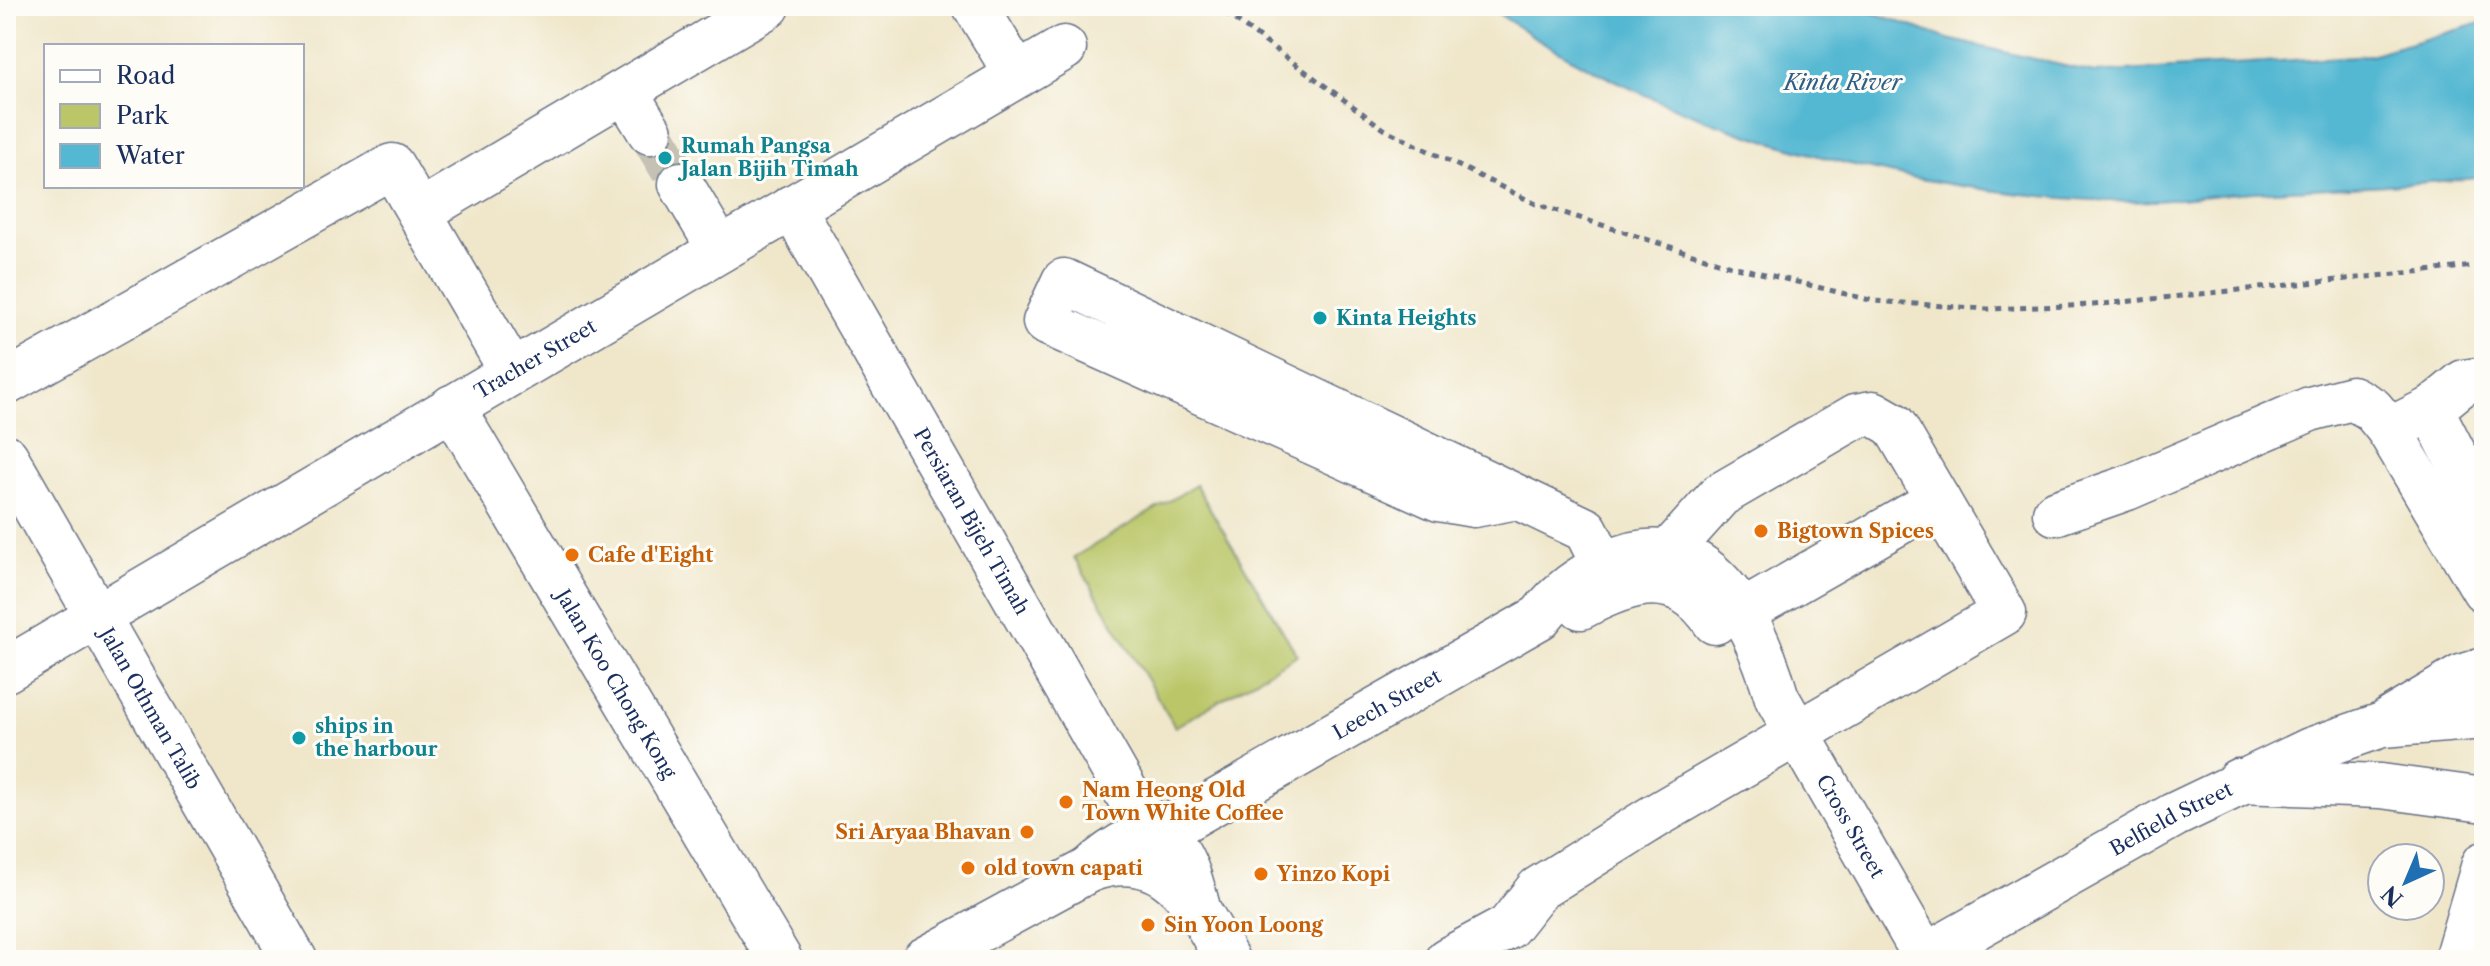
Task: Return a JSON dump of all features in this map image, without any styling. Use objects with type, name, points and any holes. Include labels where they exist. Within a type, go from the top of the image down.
[{"type":"street","points":[[420,212],[626,93],[768,6]]},
{"type":"street","points":[[975,6],[1017,75]]},
{"type":"street","name":"Tracher Street","points":[[6,670],[1064,48]]},
{"type":"street","points":[[626,93],[650,132]]},
{"type":"street","points":[[6,383],[392,166],[512,372]]},
{"type":"street","points":[[681,184],[720,250]]},
{"type":"street","name":"Persiaran Bijeh Timah","points":[[792,207],[1137,811],[1171,838],[1188,869],[1198,908]]},
{"type":"street","points":[[1447,960],[1508,927],[1538,889],[1657,815],[2004,613],[1894,425],[1873,413],[1856,416],[1720,495],[1669,552],[1625,556],[1604,566],[1586,530],[1517,497],[1064,281],[1045,322],[1439,499],[1474,505],[1517,497]]},
{"type":"street","points":[[2389,430],[2431,409],[2464,382],[2484,379]]},
{"type":"street","points":[[2055,513],[2127,488],[2310,409],[2352,398],[2372,409],[2389,430],[2484,590]]},
{"type":"street","name":"Jalan Koo Chong Kong","points":[[452,407],[780,960]]},
{"type":"street","points":[[2431,409],[2484,512]]},
{"type":"street","name":"Jalan Othman Talib","points":[[6,457],[295,960]]},
{"type":"street","points":[[1741,613],[1938,500]]},
{"type":"street","name":"Cross Street","points":[[1669,552],[1694,560],[1714,576],[1741,613],[1765,655],[1777,698],[1891,896],[1944,951]]},
{"type":"street","name":"Leech Street","points":[[1089,870],[1107,853],[1158,827],[1184,820],[1540,617],[1558,593],[1604,566]]},
{"type":"street","name":"Cross Street","points":[[1540,617],[1569,613],[1611,591],[1636,585],[1658,583],[1678,586],[1696,596],[1742,664],[1777,698]]},
{"type":"street","name":"Belfield Street","points":[[1944,951],[2238,781],[2382,725],[2461,677],[2484,670]]},
{"type":"street","name":"Belfield Street","points":[[2382,725],[2484,717]]},
{"type":"street","points":[[2238,781],[2381,786],[2484,800]]},
{"type":"street","points":[[924,960],[1089,870],[1110,862],[1152,868],[1178,884],[1198,908],[1227,960]]},
{"type":"street","points":[[2456,960],[2484,864]]},
{"type":"path","points":[[1216,6],[1384,129],[1536,204],[1724,264],[1874,301],[1987,309],[2093,305],[2484,265]]},
{"type":"green space","points":[[1196,485],[1297,655],[1175,727],[1074,557]]},
{"type":"water","name":"Kinta River","points":[[1487,6],[1854,6],[1948,39],[2095,73],[2370,55],[2484,22],[2484,177],[2127,202],[2028,195],[1946,183],[1864,167],[1784,146],[1706,120],[1629,88],[1556,50]]},
{"type":"tunnel","points":[[650,132],[681,184]]},
{"type":"place","name":"Rumah Pangsa Jalan Bijih Timah","points":[[665,158]]},
{"type":"place","name":"Kinta Heights","points":[[1320,318]]},
{"type":"place","name":"Bigtown Spices","points":[[1761,531]]},
{"type":"place","name":"Cafe d'Eight","points":[[572,555]]},
{"type":"place","name":"ships in the harbour","points":[[299,738]]},
{"type":"place","name":"Nam Heong Old Town White Coffee","points":[[1066,802]]},
{"type":"place","name":"Sri Aryaa Bhavan","points":[[1027,832]]},
{"type":"place","name":"old town capati","points":[[968,868]]},
{"type":"place","name":"Yinzo Kopi","points":[[1261,874]]},
{"type":"place","name":"Sin Yoon Loong","points":[[1148,925]]}]
